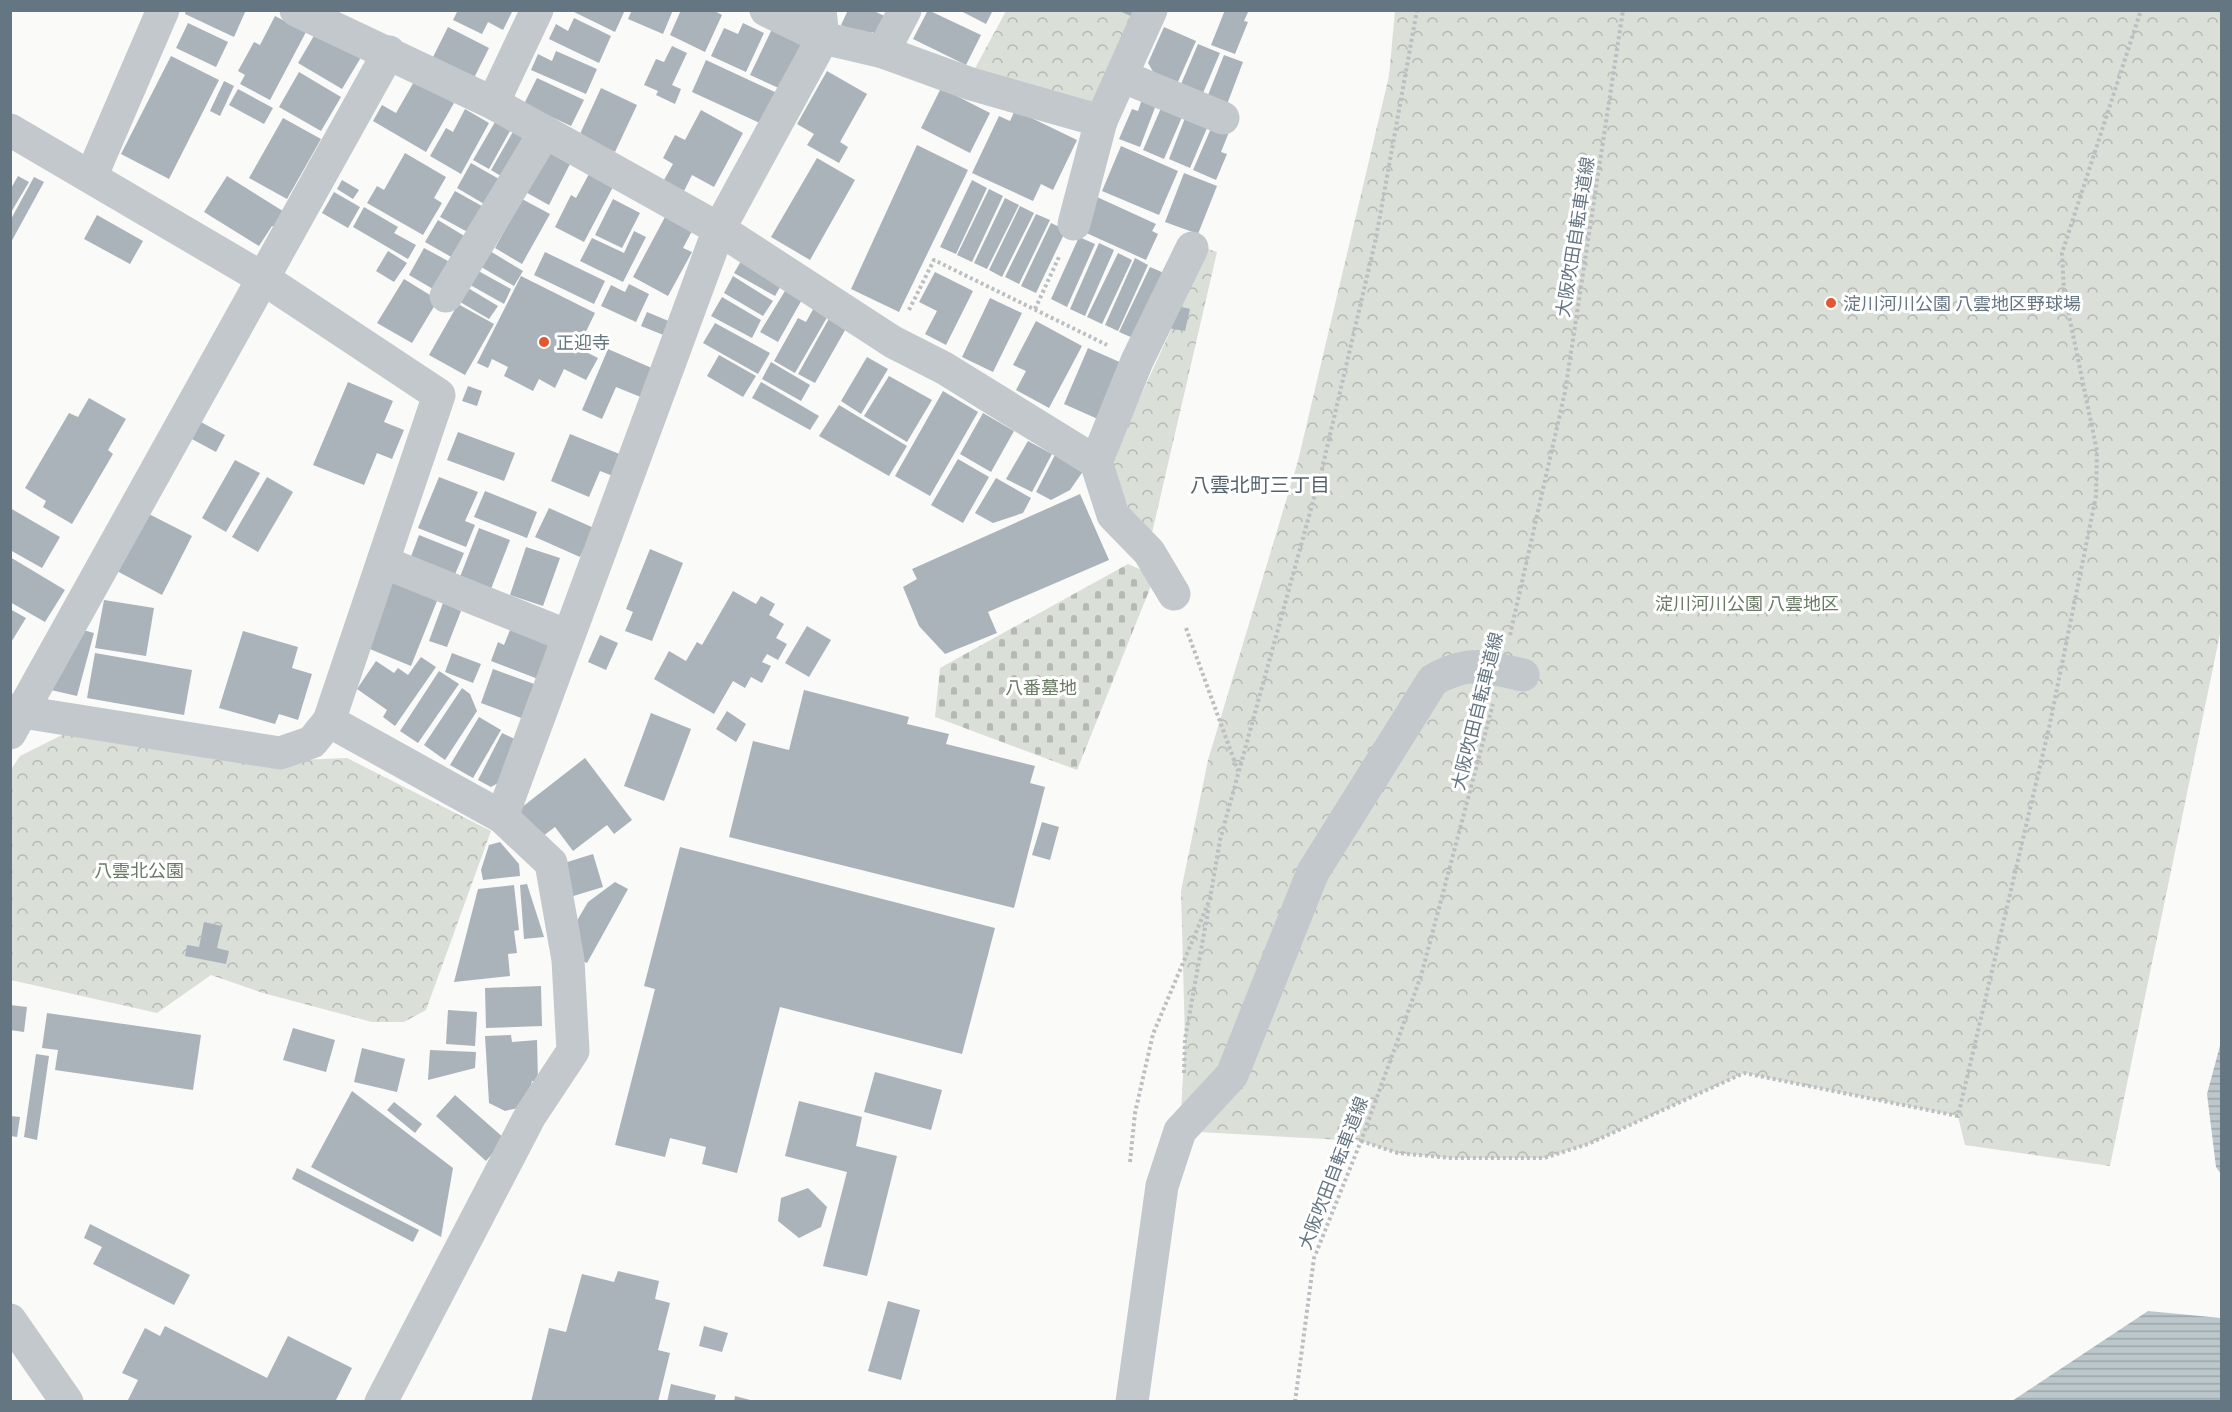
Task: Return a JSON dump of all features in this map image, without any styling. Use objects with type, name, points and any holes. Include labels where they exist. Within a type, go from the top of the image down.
[{"type":"street","points":[[91,177],[163,10]]},
{"type":"street","points":[[296,10],[345,20],[389,52],[493,103],[719,229],[893,342],[944,368],[1096,462]]},
{"type":"street","points":[[493,103],[537,10]]},
{"type":"street","points":[[766,10],[821,24],[883,52],[971,84],[1101,121]]},
{"type":"street","points":[[883,52],[905,10]]},
{"type":"street","points":[[1074,224],[1101,121],[1124,76],[1151,10]]},
{"type":"street","points":[[501,817],[719,229],[821,24]]},
{"type":"street","points":[[10,130],[264,279],[439,395],[329,721],[312,742],[280,753],[14,719],[264,279],[389,52]]},
{"type":"street","points":[[1124,76],[1223,118]]},
{"type":"street","points":[[446,296],[545,132]]},
{"type":"street","points":[[1174,594],[1149,552],[1113,515],[1096,462],[1137,360],[1192,248]]},
{"type":"street","points":[[383,562],[568,636]]},
{"type":"street","points":[[1132,1401],[1162,1186],[1180,1131],[1232,1075],[1313,872],[1433,680],[1453,669],[1471,666],[1513,673]]},
{"type":"street","points":[[329,721],[501,817],[551,863],[568,960],[573,1051],[530,1116],[381,1401]]},
{"type":"street","points":[[10,1320],[67,1401]]},
{"type":"path","points":[[1180,1131],[1185,1039],[1220,840],[1322,469],[1374,250],[1417,10]]},
{"type":"path","name":"大阪吹田自転車道線","points":[[1295,1401],[1314,1258],[1361,1141],[1421,976],[1513,673],[1565,392],[1623,10]]},
{"type":"path","points":[[1361,1141],[1398,1153],[1440,1157],[1544,1158],[1588,1144],[1743,1073],[1958,1116],[2049,728],[2096,496],[2097,451],[2064,291],[2062,253],[2141,10]]},
{"type":"path","points":[[1035,309],[1074,224]]},
{"type":"path","points":[[893,342],[934,260],[1137,360]]},
{"type":"path","points":[[1174,594],[1238,771]]},
{"type":"green space","points":[[1006,11],[1127,11],[1147,21],[1092,109],[973,72]]},
{"type":"green space","name":"淀川河川公園 八雲地区","points":[[1395,11],[2221,11],[2221,629],[2110,1166],[1965,1145],[1958,1116],[1744,1073],[1588,1144],[1544,1158],[1451,1158],[1398,1153],[1361,1141],[1180,1131],[1185,1039],[1181,891],[1208,760],[1298,461],[1389,76]]},
{"type":"green space","points":[[1208,249],[1217,252],[1152,533],[1135,525],[1110,463]]},
{"type":"green space","name":"八番墓地","points":[[1128,564],[1155,576],[1077,770],[935,717],[940,668]]},
{"type":"green space","name":"八雲北公園","points":[[70,731],[275,761],[347,758],[491,831],[426,1010],[404,1022],[372,1022],[263,993],[211,975],[157,1013],[11,980],[10,771],[20,756]]},
{"type":"shaded area","points":[[2221,1042],[2222,1174],[2216,1167],[2207,1094]]},
{"type":"shaded area","points":[[2148,1311],[2221,1318],[2221,1401],[2012,1401]]},
{"type":"building","points":[[186,10],[246,10],[234,37],[185,14]]},
{"type":"building","points":[[458,10],[509,10],[512,12],[503,30],[488,22],[482,34],[453,20]]},
{"type":"building","points":[[570,10],[625,10],[615,32]]},
{"type":"building","points":[[632,10],[673,10],[663,34],[628,19]]},
{"type":"building","points":[[681,10],[713,10],[722,15],[705,52],[670,35]]},
{"type":"building","points":[[848,10],[872,10],[893,20],[884,38],[872,32],[868,38],[841,25]]},
{"type":"building","points":[[928,10],[981,35],[966,65],[913,39]]},
{"type":"building","points":[[959,10],[993,10],[986,24]]},
{"type":"building","points":[[1117,10],[1144,10],[1140,20]]},
{"type":"building","points":[[1225,10],[1249,10],[1244,21],[1248,22],[1235,54],[1211,45]]},
{"type":"building","points":[[275,16],[306,32],[270,100],[240,84],[245,75],[238,71],[254,42],[260,45]]},
{"type":"building","points":[[574,18],[611,36],[599,63],[549,39],[556,24],[568,31]]},
{"type":"building","points":[[188,23],[228,42],[216,67],[176,48]]},
{"type":"building","points":[[743,23],[764,33],[746,72],[711,56],[724,28],[738,34]]},
{"type":"building","points":[[448,27],[489,48],[474,78],[433,57]]},
{"type":"building","points":[[1164,27],[1196,41],[1177,84],[1155,75],[1148,63]]},
{"type":"building","points":[[772,29],[804,44],[783,90],[750,75]]},
{"type":"building","points":[[315,34],[363,54],[342,89],[298,63]]},
{"type":"building","points":[[1198,44],[1220,53],[1203,93],[1181,84]]},
{"type":"building","points":[[672,46],[687,53],[672,85],[681,89],[675,104],[656,95],[658,91],[644,85],[656,59],[664,62]]},
{"type":"building","points":[[556,51],[597,69],[586,94],[531,70],[538,54],[552,61]]},
{"type":"building","points":[[1224,55],[1243,62],[1226,107],[1206,100]]},
{"type":"building","points":[[171,56],[219,80],[169,179],[121,154]]},
{"type":"building","points":[[706,60],[777,93],[762,124],[692,92]]},
{"type":"building","points":[[827,71],[867,94],[840,142],[848,147],[839,163],[807,145],[814,134],[797,124]]},
{"type":"building","points":[[299,72],[341,97],[321,131],[279,107]]},
{"type":"building","points":[[537,78],[584,100],[571,126],[524,104]]},
{"type":"building","points":[[415,80],[454,103],[426,152],[373,121],[382,105],[396,113]]},
{"type":"building","points":[[224,81],[234,86],[220,116],[210,111]]},
{"type":"building","points":[[601,88],[637,105],[615,152],[579,136]]},
{"type":"building","points":[[941,88],[990,113],[970,153],[921,128]]},
{"type":"building","points":[[238,89],[273,108],[264,124],[229,105]]},
{"type":"building","points":[[1142,99],[1156,105],[1140,147],[1119,139],[1132,109],[1138,111]]},
{"type":"building","points":[[1161,108],[1182,117],[1164,159],[1143,150]]},
{"type":"building","points":[[465,109],[489,123],[461,174],[430,156],[446,128],[453,132]]},
{"type":"building","points":[[701,110],[743,133],[714,187],[692,175],[684,191],[664,180],[673,164],[663,158],[675,135],[685,140]]},
{"type":"building","points":[[1015,110],[1077,140],[1053,190],[1041,184],[1033,201],[972,173],[999,116],[1010,121]]},
{"type":"building","points":[[283,118],[321,139],[287,199],[249,178]]},
{"type":"building","points":[[1185,118],[1207,128],[1190,168],[1169,159]]},
{"type":"building","points":[[495,122],[510,131],[489,169],[473,160]]},
{"type":"building","points":[[1212,126],[1229,132],[1221,152],[1227,154],[1216,180],[1193,170]]},
{"type":"building","points":[[514,130],[532,140],[509,181],[491,170]]},
{"type":"building","points":[[917,145],[968,170],[899,312],[851,289]]},
{"type":"building","points":[[1121,146],[1178,171],[1159,215],[1102,191]]},
{"type":"building","points":[[542,149],[570,164],[549,205],[520,189]]},
{"type":"building","points":[[405,153],[446,177],[434,198],[442,203],[423,235],[367,203],[377,186],[384,190]]},
{"type":"building","points":[[817,158],[855,180],[810,260],[771,237]]},
{"type":"building","points":[[471,163],[506,183],[491,208],[457,188]]},
{"type":"building","points":[[1184,173],[1217,186],[1198,234],[1165,222]]},
{"type":"building","points":[[589,174],[613,187],[584,242],[555,227],[571,195],[576,198]]},
{"type":"building","points":[[18,176],[29,182],[10,214],[10,190]]},
{"type":"building","points":[[227,176],[286,213],[277,228],[272,226],[259,246],[204,212]]},
{"type":"building","points":[[34,177],[44,182],[10,244],[10,221]]},
{"type":"building","points":[[342,180],[359,190],[353,199],[337,189]]},
{"type":"building","points":[[972,180],[987,188],[956,254],[940,247]]},
{"type":"building","points":[[989,189],[1003,196],[972,262],[957,255]]},
{"type":"building","points":[[455,191],[489,210],[475,236],[440,217]]},
{"type":"building","points":[[334,192],[360,207],[348,228],[322,213]]},
{"type":"building","points":[[1097,197],[1156,224],[1152,231],[1158,234],[1146,260],[1082,231]]},
{"type":"building","points":[[1005,198],[1019,205],[987,269],[974,263]]},
{"type":"building","points":[[522,199],[550,214],[522,264],[495,248]]},
{"type":"building","points":[[613,199],[640,213],[622,248],[595,235]]},
{"type":"building","points":[[1020,206],[1034,213],[1002,277],[989,270]]},
{"type":"building","points":[[364,207],[398,227],[394,233],[416,245],[408,259],[353,227]]},
{"type":"building","points":[[1036,214],[1050,220],[1019,284],[1005,277]]},
{"type":"building","points":[[97,215],[143,241],[130,264],[84,239]]},
{"type":"building","points":[[665,217],[692,231],[683,248],[692,252],[668,296],[633,277]]},
{"type":"building","points":[[438,220],[466,237],[453,258],[425,242]]},
{"type":"building","points":[[1051,223],[1066,230],[1036,293],[1021,286]]},
{"type":"building","points":[[634,231],[646,237],[623,282],[580,261],[592,238],[624,253]]},
{"type":"building","points":[[1079,237],[1095,244],[1067,307],[1051,299]]},
{"type":"building","points":[[1099,243],[1114,250],[1085,316],[1070,309]]},
{"type":"building","points":[[424,248],[448,261],[433,289],[409,275]]},
{"type":"building","points":[[485,248],[523,271],[514,286],[476,264]]},
{"type":"building","points":[[388,251],[407,263],[394,282],[376,271]]},
{"type":"building","points":[[545,252],[605,281],[594,304],[534,275]]},
{"type":"building","points":[[1118,253],[1132,260],[1102,324],[1087,317]]},
{"type":"building","points":[[744,256],[784,280],[775,296],[734,273]]},
{"type":"building","points":[[1135,258],[1148,265],[1118,331],[1105,325]]},
{"type":"building","points":[[1150,267],[1164,273],[1133,338],[1119,332]]},
{"type":"building","points":[[473,268],[511,289],[504,304],[465,282]]},
{"type":"building","points":[[935,272],[973,291],[946,345],[925,334],[937,311],[919,302]]},
{"type":"building","points":[[521,276],[595,313],[578,348],[598,358],[586,380],[564,369],[555,388],[539,379],[533,391],[504,376],[508,367],[492,359],[488,368],[477,363]]},
{"type":"building","points":[[733,276],[773,301],[763,316],[724,293]]},
{"type":"building","points":[[404,279],[438,300],[412,343],[377,323]]},
{"type":"building","points":[[629,284],[649,294],[636,322],[601,306],[611,285],[625,292]]},
{"type":"building","points":[[463,285],[498,306],[489,319],[455,299]]},
{"type":"building","points":[[788,286],[804,296],[778,342],[760,332]]},
{"type":"building","points":[[722,297],[761,320],[752,338],[711,316]]},
{"type":"building","points":[[990,298],[1022,313],[993,372],[962,357]]},
{"type":"building","points":[[458,304],[494,324],[465,375],[429,355]]},
{"type":"building","points":[[1174,305],[1190,309],[1185,331],[1168,328]]},
{"type":"building","points":[[815,306],[829,314],[795,373],[774,361],[798,318],[806,322]]},
{"type":"building","points":[[647,312],[671,322],[666,336],[641,326]]},
{"type":"building","points":[[831,315],[848,325],[815,383],[798,374]]},
{"type":"building","points":[[1036,321],[1082,346],[1049,408],[1016,390],[1026,371],[1013,365]]},
{"type":"building","points":[[715,323],[770,353],[758,374],[703,343]]},
{"type":"building","points":[[1088,348],[1124,364],[1100,420],[1064,404]]},
{"type":"building","points":[[608,349],[654,369],[643,398],[616,387],[602,419],[582,410]]},
{"type":"building","points":[[719,355],[756,376],[743,397],[707,376]]},
{"type":"building","points":[[867,357],[888,369],[861,414],[841,401]]},
{"type":"building","points":[[771,362],[810,385],[801,401],[762,379]]},
{"type":"building","points":[[889,376],[932,400],[907,442],[864,416]]},
{"type":"building","points":[[348,382],[393,401],[384,422],[404,430],[392,459],[377,453],[364,485],[313,465]]},
{"type":"building","points":[[761,382],[819,416],[810,430],[752,398]]},
{"type":"building","points":[[468,386],[482,391],[477,406],[462,401]]},
{"type":"building","points":[[943,391],[978,412],[930,496],[895,476]]},
{"type":"building","points":[[89,398],[126,419],[108,450],[113,454],[72,524],[43,507],[46,501],[25,488],[69,413],[78,417]]},
{"type":"building","points":[[839,405],[907,446],[889,476],[819,436]]},
{"type":"building","points":[[983,413],[1014,431],[991,472],[960,454]]},
{"type":"building","points":[[199,421],[225,435],[216,452],[190,438]]},
{"type":"building","points":[[458,432],[515,453],[504,481],[447,460]]},
{"type":"building","points":[[570,434],[622,455],[613,476],[600,471],[589,497],[551,481]]},
{"type":"building","points":[[1028,441],[1052,454],[1032,492],[1006,479]]},
{"type":"building","points":[[1058,449],[1086,467],[1070,490],[1051,500],[1036,492]]},
{"type":"building","points":[[958,459],[989,477],[963,523],[931,505]]},
{"type":"building","points":[[235,460],[260,473],[226,532],[202,518]]},
{"type":"building","points":[[267,477],[293,492],[258,552],[232,537]]},
{"type":"building","points":[[439,477],[478,492],[465,521],[475,525],[466,547],[418,528]]},
{"type":"building","points":[[996,478],[1031,498],[1023,513],[993,523],[975,513]]},
{"type":"building","points":[[485,491],[537,512],[527,538],[474,517]]},
{"type":"building","points":[[1080,494],[1109,560],[988,612],[997,633],[945,654],[919,626],[903,587],[917,579],[912,569]]},
{"type":"building","points":[[10,508],[60,537],[42,568],[10,550]]},
{"type":"building","points":[[549,508],[594,528],[580,557],[535,537]]},
{"type":"building","points":[[145,512],[192,536],[162,595],[115,570]]},
{"type":"building","points":[[479,528],[510,540],[489,594],[458,582]]},
{"type":"building","points":[[419,535],[464,553],[453,579],[409,562]]},
{"type":"building","points":[[526,547],[560,558],[543,606],[510,595]]},
{"type":"building","points":[[650,549],[683,563],[652,641],[625,631],[633,612],[626,609]]},
{"type":"building","points":[[10,557],[65,590],[45,622],[10,602]]},
{"type":"building","points":[[393,577],[437,601],[411,666],[365,647]]},
{"type":"building","points":[[733,591],[756,604],[761,596],[775,604],[769,615],[784,624],[776,638],[787,644],[778,660],[767,654],[762,662],[771,666],[762,683],[751,677],[745,688],[733,681],[714,714],[654,679],[669,651],[686,661],[697,642],[702,645]]},
{"type":"building","points":[[104,600],[154,608],[146,656],[95,648]]},
{"type":"building","points":[[443,603],[461,611],[447,647],[429,641]]},
{"type":"building","points":[[10,609],[26,618],[10,644]]},
{"type":"building","points":[[512,625],[561,644],[546,682],[491,661],[498,642],[504,645]]},
{"type":"building","points":[[807,626],[831,640],[809,677],[785,663]]},
{"type":"building","points":[[76,628],[94,633],[77,696],[51,690]]},
{"type":"building","points":[[243,631],[298,647],[292,668],[312,674],[298,720],[279,714],[275,724],[219,708]]},
{"type":"building","points":[[600,635],[618,643],[606,670],[588,662]]},
{"type":"building","points":[[95,653],[192,670],[184,715],[87,698]]},
{"type":"building","points":[[452,653],[481,664],[473,683],[445,672]]},
{"type":"building","points":[[421,657],[436,667],[395,726],[383,717],[387,710],[357,689],[376,661],[394,673],[398,668],[408,675]]},
{"type":"building","points":[[493,669],[537,685],[524,719],[481,703]]},
{"type":"building","points":[[439,671],[459,684],[418,743],[400,731]]},
{"type":"building","points":[[462,688],[470,694],[477,711],[445,760],[424,745]]},
{"type":"building","points":[[804,690],[909,717],[907,724],[949,734],[946,744],[1035,766],[1030,783],[1045,787],[1014,908],[729,837],[753,741],[789,750]]},
{"type":"building","points":[[727,711],[746,724],[736,742],[716,729]]},
{"type":"building","points":[[651,713],[691,729],[664,801],[624,786]]},
{"type":"building","points":[[479,717],[501,730],[473,778],[450,765]]},
{"type":"building","points":[[502,733],[519,741],[498,783],[491,787],[478,780]]},
{"type":"building","points":[[585,758],[632,820],[614,834],[607,825],[573,851],[555,827],[539,839],[517,811]]},
{"type":"building","points":[[1042,822],[1059,827],[1050,860],[1032,855]]},
{"type":"building","points":[[500,842],[519,864],[520,876],[483,880],[481,870],[489,845]]},
{"type":"building","points":[[680,847],[995,928],[962,1054],[780,1007],[737,1173],[702,1164],[706,1147],[670,1138],[665,1157],[615,1145],[655,989],[644,986]]},
{"type":"building","points":[[593,854],[603,887],[570,897],[561,864]]},
{"type":"building","points":[[615,882],[628,889],[587,963],[575,957],[575,924],[588,902]]},
{"type":"building","points":[[527,884],[544,937],[524,939],[520,885]]},
{"type":"building","points":[[514,885],[519,930],[514,931],[517,953],[508,954],[510,976],[454,982],[478,889]]},
{"type":"building","points":[[204,922],[222,926],[217,948],[229,951],[226,964],[185,956],[187,945],[199,947]]},
{"type":"building","points":[[541,986],[542,1026],[486,1028],[485,988]]},
{"type":"building","points":[[10,1005],[27,1007],[24,1032],[10,1030]]},
{"type":"building","points":[[448,1010],[477,1012],[475,1046],[446,1044]]},
{"type":"building","points":[[47,1013],[201,1035],[193,1090],[55,1070],[58,1050],[42,1048]]},
{"type":"building","points":[[293,1028],[335,1040],[326,1072],[283,1060]]},
{"type":"building","points":[[511,1035],[512,1042],[537,1040],[538,1081],[532,1081],[528,1098],[518,1108],[505,1111],[489,1103],[485,1036]]},
{"type":"building","points":[[362,1048],[405,1059],[397,1092],[354,1082]]},
{"type":"building","points":[[430,1050],[476,1052],[475,1068],[428,1080]]},
{"type":"building","points":[[36,1054],[49,1056],[37,1140],[24,1137]]},
{"type":"building","points":[[875,1072],[942,1090],[931,1130],[864,1112]]},
{"type":"building","points":[[352,1091],[453,1168],[441,1237],[311,1167]]},
{"type":"building","points":[[455,1095],[505,1139],[486,1161],[436,1116]]},
{"type":"building","points":[[799,1101],[862,1117],[856,1146],[897,1156],[867,1276],[823,1266],[847,1172],[785,1156]]},
{"type":"building","points":[[394,1102],[422,1124],[415,1133],[387,1110]]},
{"type":"building","points":[[10,1116],[20,1117],[17,1137],[10,1136]]},
{"type":"building","points":[[297,1168],[419,1230],[413,1242],[292,1179]]},
{"type":"building","points":[[808,1188],[827,1207],[821,1227],[799,1238],[778,1221],[781,1198]]},
{"type":"building","points":[[90,1224],[190,1275],[174,1305],[93,1264],[102,1247],[84,1238]]},
{"type":"building","points":[[618,1271],[659,1281],[655,1299],[670,1303],[658,1350],[670,1353],[658,1402],[531,1402],[549,1328],[566,1332],[582,1274],[614,1282]]},
{"type":"building","points":[[888,1301],[920,1310],[901,1380],[868,1371]]},
{"type":"building","points":[[165,1326],[267,1378],[288,1336],[352,1368],[335,1402],[127,1402],[138,1380],[122,1373],[145,1328],[160,1336]]},
{"type":"building","points":[[704,1326],[728,1333],[722,1352],[699,1346]]},
{"type":"building","points":[[671,1384],[716,1395],[714,1402],[667,1402]]},
{"type":"building","points":[[735,1396],[754,1401],[754,1402],[734,1402]]},
{"type":"place","name":"淀川河川公園 八雲地区野球場","points":[[1831,303]]},
{"type":"place","name":"正迎寺","points":[[544,342]]},
{"type":"district","name":"八雲北町三丁目","points":[[1260,484]]}]
